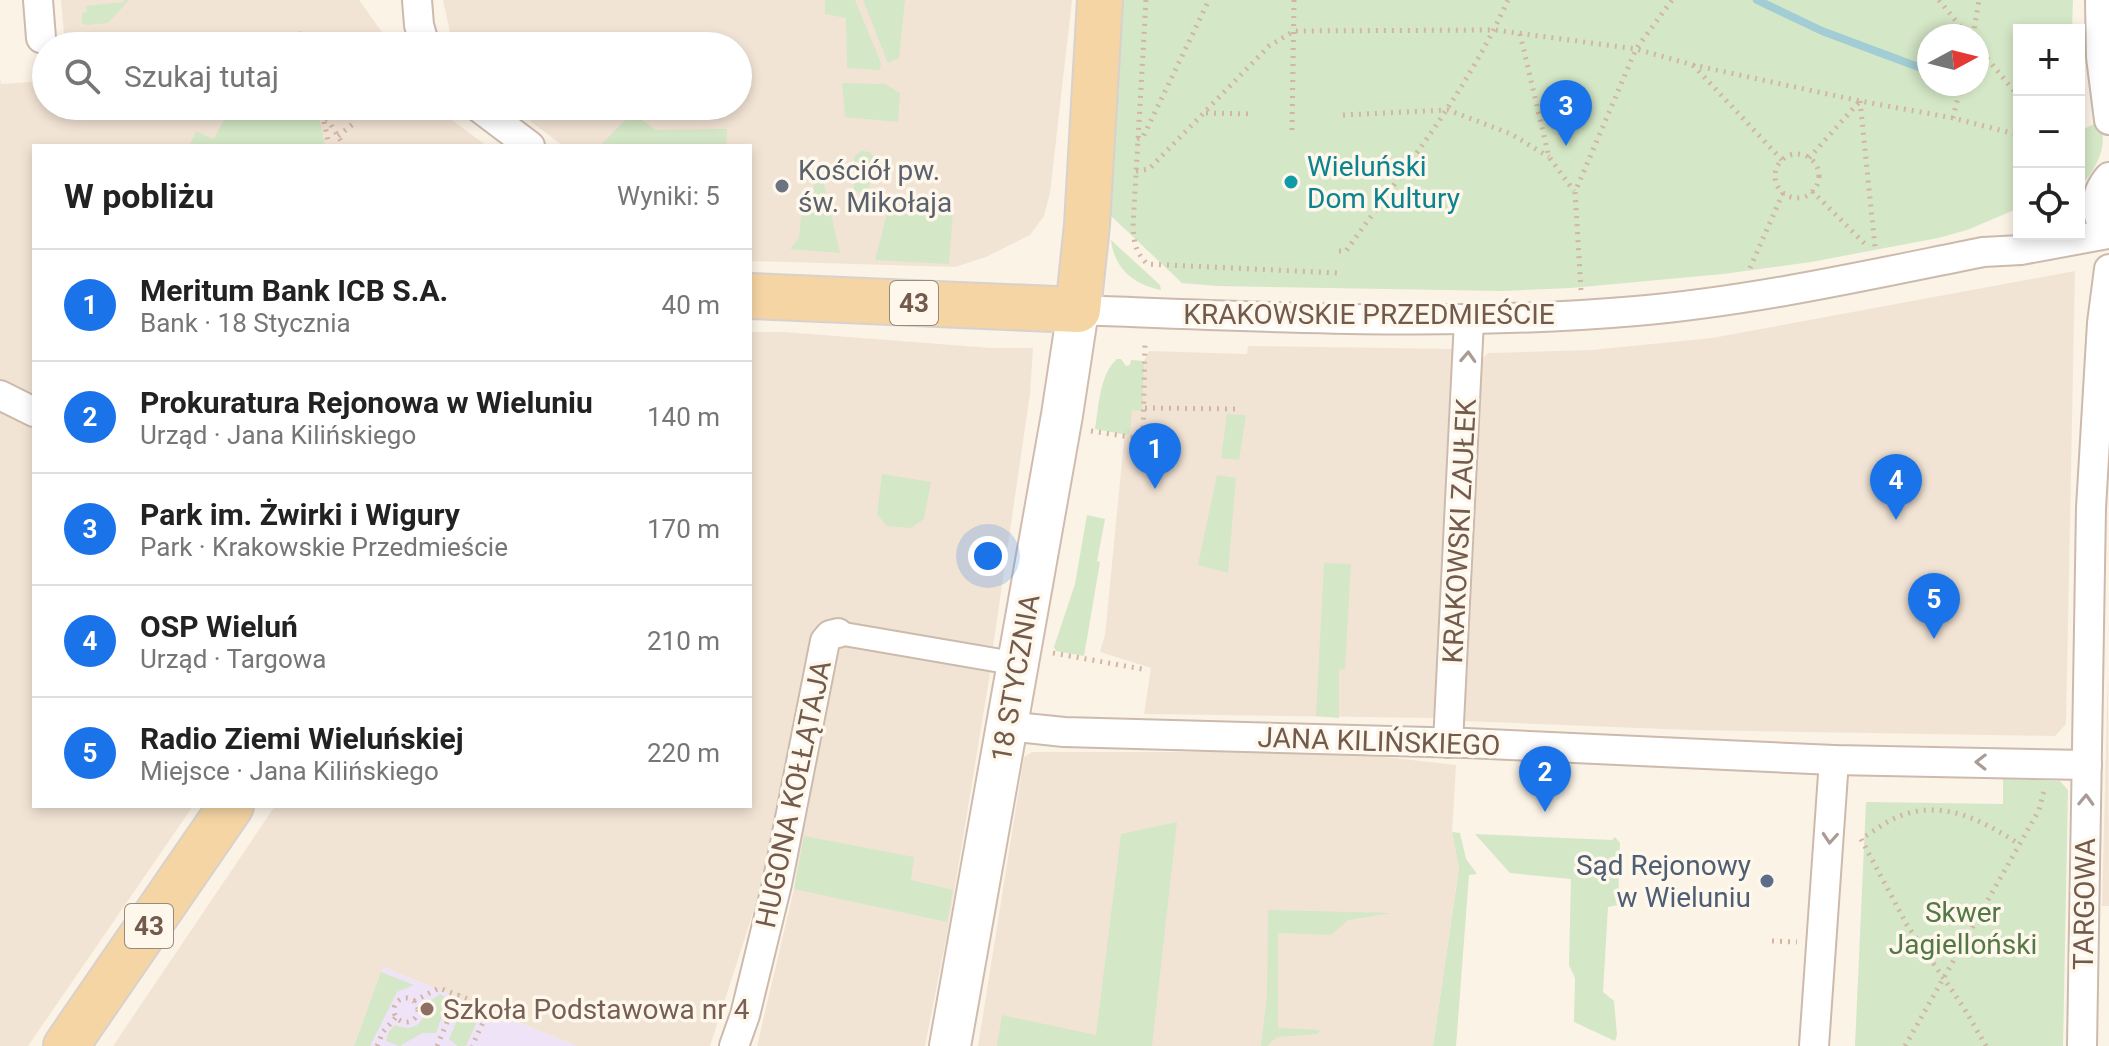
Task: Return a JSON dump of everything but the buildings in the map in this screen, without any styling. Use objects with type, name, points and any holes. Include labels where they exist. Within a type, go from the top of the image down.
[{"type":"main road","points":[[1078,310],[1087,225],[1100,0]]},
{"type":"main road","name":"KRAKOWSKIE PRZEDMIEŚCIE","points":[[752,296],[1078,310]]},
{"type":"main road","name":"18 STYCZNIA","points":[[950,1046],[1006,726],[1033,658],[1062,415],[1078,310]]},
{"type":"main road","name":"43","points":[[66,1046],[230,808]]},
{"type":"street","points":[[38,0],[41,32]]},
{"type":"street","points":[[417,0],[421,32]]},
{"type":"street","points":[[2100,0],[2101,57],[2109,120]]},
{"type":"street","points":[[496,120],[527,144]]},
{"type":"street","points":[[2101,184],[2097,208],[2099,220],[2108,234]]},
{"type":"street","name":"KRAKOWSKIE PRZEDMIEŚCIE","points":[[1983,252],[2013,234]]},
{"type":"street","name":"KRAKOWSKIE PRZEDMIEŚCIE","points":[[1078,310],[1337,320],[1469,320],[1583,315],[1702,304],[1879,274],[1983,252],[2021,250],[2108,234]]},
{"type":"street","name":"TARGOWA","points":[[2082,1046],[2096,934],[2087,765],[2091,508],[2104,366],[2102,323],[2109,269]]},
{"type":"street","name":"KRAKOWSKI ZAUŁEK","points":[[1448,743],[1469,320]]},
{"type":"street","points":[[0,395],[32,411]]},
{"type":"street","name":"HUGONA KOŁŁĄTAJA","points":[[734,1046],[745,1015],[777,884],[825,641],[830,635],[838,633],[1033,658]]},
{"type":"street","name":"JANA KILIŃSKIEGO","points":[[1006,726],[1064,732],[1448,743],[1834,760],[2087,765]]},
{"type":"street","points":[[1814,1046],[1834,760]]},
{"type":"path","points":[[1146,0],[1134,245],[1147,264],[1339,273]]},
{"type":"path","points":[[1137,139],[1143,137],[1209,0]]},
{"type":"path","points":[[1292,130],[1294,0]]},
{"type":"path","points":[[1339,251],[1346,251],[1448,110],[1495,30],[1508,0]]},
{"type":"path","points":[[1581,294],[1575,192],[1636,49],[1672,0]]},
{"type":"path","points":[[1939,0],[1960,24]]},
{"type":"path","points":[[1974,24],[1979,0]]},
{"type":"path","points":[[1136,171],[1149,169],[1269,46],[1294,31],[1495,30],[1636,49],[1693,65],[1953,118],[2013,133]]},
{"type":"path","points":[[1520,34],[1549,157]]},
{"type":"path","points":[[1989,61],[2018,96]]},
{"type":"path","points":[[1693,65],[1782,160]]},
{"type":"path","points":[[1953,118],[1958,96]]},
{"type":"path","points":[[1809,158],[1860,101]]},
{"type":"path","points":[[1812,191],[1876,256],[1860,101]]},
{"type":"path","points":[[1343,115],[1448,110],[1511,134],[1549,157],[1575,192]]},
{"type":"path","points":[[1205,113],[1254,114]]},
{"type":"path","points":[[324,120],[329,144]]},
{"type":"path","points":[[329,120],[342,144]]},
{"type":"path","points":[[338,136],[353,124]]},
{"type":"path","points":[[1792,154],[1809,158],[1818,174],[1812,191],[1795,197],[1783,193],[1775,177],[1782,160],[1792,154]]},
{"type":"path","points":[[1749,278],[1748,271],[1783,193]]},
{"type":"path","points":[[1089,431],[1143,439],[1145,341]]},
{"type":"path","points":[[1145,408],[1237,409]]},
{"type":"path","points":[[1033,658],[1142,669]]},
{"type":"path","points":[[1905,1046],[2039,810],[2045,785]]},
{"type":"path","points":[[1986,1046],[1907,925],[1861,839],[1899,816],[1927,810],[1958,812],[1989,824],[2019,844]]},
{"type":"path","points":[[1772,941],[1791,942]]},
{"type":"path","points":[[414,1001],[439,988],[484,1005],[486,1016],[472,1046]]},
{"type":"path","points":[[437,1046],[459,994]]},
{"type":"path","points":[[379,1046],[383,1032],[396,1017],[395,1007],[399,1000],[406,998],[414,1001],[418,1011],[415,1019],[404,1022],[396,1017]]},
{"type":"shaded area","points":[[61,0],[359,0],[382,32],[64,32]]},
{"type":"shaded area","points":[[443,0],[1072,0],[1050,193],[1044,216],[1030,235],[986,257],[955,267],[752,261],[752,144],[560,144],[529,120],[752,120],[752,32],[450,32]]},
{"type":"shaded area","points":[[0,78],[1,84],[32,82],[32,120],[452,120],[484,144],[32,144],[32,808],[192,808],[28,1046],[0,1046]]},
{"type":"shaded area","points":[[2075,271],[2066,724],[2055,736],[1689,730],[1461,721],[1481,360],[1488,353],[1591,350],[1712,338]]},
{"type":"shaded area","points":[[752,332],[1033,348],[1030,394],[992,654],[835,624],[774,848],[710,1046],[577,1046],[383,967],[354,1046],[113,1046],[274,808],[752,808]]},
{"type":"shaded area","points":[[1248,346],[1452,349],[1453,448],[1436,718],[1144,714],[1151,668],[1100,652],[1105,635],[1129,390],[1149,351],[1247,354]]},
{"type":"shaded area","points":[[845,644],[991,667],[949,924],[925,1046],[757,1046],[794,889],[800,835],[833,649]]},
{"type":"shaded area","points":[[2108,669],[2109,906],[2102,906]]},
{"type":"shaded area","points":[[1032,752],[1342,752],[1456,765],[1452,832],[1459,867],[1433,1046],[978,1046],[1024,757]]},
{"type":"shaded area","name":"Szkoła Podstawowa nr 4","points":[[383,967],[577,1046],[354,1046]]},
{"type":"green space","points":[[129,0],[108,23],[82,23],[86,6]]},
{"type":"green space","points":[[825,0],[855,0],[881,63],[880,70],[847,68],[846,18],[825,14]]},
{"type":"green space","points":[[863,0],[905,0],[899,58],[888,63]]},
{"type":"green space","points":[[1121,0],[2073,0],[2072,24],[2013,24],[2013,211],[1967,230],[1811,262],[1723,274],[1571,288],[1502,291],[1182,283],[1109,214]]},
{"type":"green space","points":[[842,83],[885,84],[900,93],[898,122],[845,117]]},
{"type":"green space","points":[[224,120],[320,120],[325,144],[190,144],[196,131],[214,139]]},
{"type":"green space","points":[[625,120],[642,120],[656,130],[727,129],[726,144],[602,144]]},
{"type":"green space","points":[[2100,121],[2103,139],[2100,155],[2085,181],[2085,168],[2085,128]]},
{"type":"green space","points":[[861,151],[870,152],[874,158],[869,189],[863,193],[854,190],[854,157]]},
{"type":"green space","points":[[823,181],[840,253],[790,249],[799,238],[801,215],[813,209],[814,182]]},
{"type":"green space","points":[[889,206],[953,210],[949,264],[875,260]]},
{"type":"green space","points":[[1111,240],[1160,285],[1161,290],[1142,284],[1127,274],[1116,259]]},
{"type":"green space","points":[[1117,359],[1121,359],[1126,366],[1130,365],[1131,360],[1144,361],[1142,411],[1132,410],[1130,433],[1127,435],[1095,429],[1103,382]]},
{"type":"green space","points":[[1227,414],[1246,415],[1239,460],[1221,458]]},
{"type":"green space","points":[[882,474],[931,482],[924,519],[911,528],[887,526],[877,514]]},
{"type":"green space","points":[[1217,475],[1236,478],[1228,573],[1198,565]]},
{"type":"green space","points":[[1087,515],[1105,519],[1084,656],[1056,651],[1054,647],[1075,584]]},
{"type":"green space","points":[[1324,563],[1351,564],[1345,669],[1339,670],[1339,718],[1316,716]]},
{"type":"green space","name":"Skwer Jagielloński","points":[[2003,779],[2060,781],[2068,790],[2063,1046],[1855,1046],[1866,802],[2003,804]]},
{"type":"green space","points":[[1177,822],[1152,1046],[997,1046],[1002,1015],[1096,1035],[1121,834]]},
{"type":"green space","points":[[1452,832],[1460,833],[1466,859],[1477,874],[1469,875],[1456,1046],[1433,1046],[1459,868]]},
{"type":"green space","points":[[1475,834],[1612,840],[1615,837],[1620,843],[1618,905],[1608,907],[1603,992],[1614,1001],[1615,1041],[1574,1022],[1575,978],[1569,965],[1571,879],[1510,873]]},
{"type":"green space","points":[[804,836],[914,857],[911,880],[953,890],[947,922],[794,889]]},
{"type":"green space","points":[[1268,910],[1392,913],[1348,920],[1331,935],[1278,933],[1278,1028],[1320,1030],[1317,1034],[1277,1037],[1267,1046],[1261,1046],[1267,996]]},
{"type":"green space","points":[[381,972],[414,985],[397,992],[370,1046],[354,1046]]},
{"type":"green space","points":[[440,994],[448,999],[436,1033],[422,1033],[400,1046],[386,1041],[395,1025],[407,1028],[417,1025],[423,1018],[425,1005]]},
{"type":"green space","points":[[464,1005],[481,1012],[466,1046],[458,1046],[449,1039]]},
{"type":"waterway","points":[[1757,0],[1822,31],[1917,67]]},
{"type":"place","name":"Park im. Żwirki i Wigury","points":[[1566,146]]},
{"type":"place","name":"Wieluński Dom Kultury","points":[[1291,182]]},
{"type":"place","name":"Kościół pw. św. Mikołaja","points":[[782,186]]},
{"type":"place","name":"Meritum Bank ICB S.A.","points":[[1155,489]]},
{"type":"place","name":"OSP Wieluń","points":[[1896,520]]},
{"type":"place","name":"Radio Ziemi Wieluńskiej","points":[[1934,639]]},
{"type":"place","name":"Prokuratura Rejonowa w Wieluniu","points":[[1545,812]]},
{"type":"place","name":"Sąd Rejonowy w Wieluniu","points":[[1767,881]]},
{"type":"place","name":"Szkoła Podstawowa nr 4","points":[[427,1009]]}]
